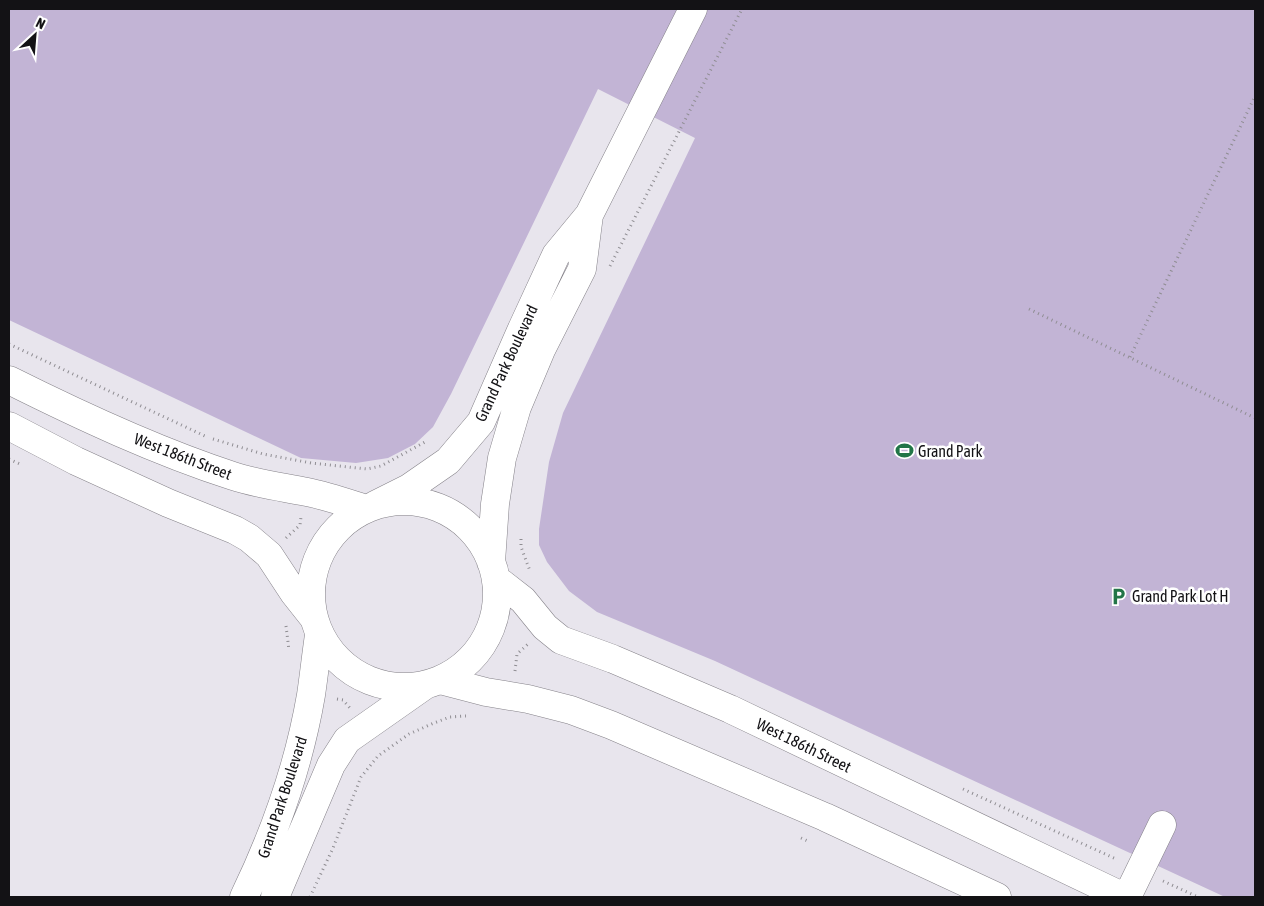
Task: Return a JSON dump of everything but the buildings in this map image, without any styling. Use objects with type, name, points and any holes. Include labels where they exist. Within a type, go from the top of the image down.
[{"type":"street","name":"Grand Park Boulevard","points":[[244,897],[261,862],[292,776],[311,694],[316,626],[310,600],[311,583],[314,566],[322,549],[344,522],[409,488],[448,461],[481,422],[556,255],[589,215],[693,9]]},
{"type":"street","name":"Grand Park Boulevard","points":[[275,897],[331,765],[347,740],[432,683],[456,672],[481,647],[490,631],[497,597],[494,570],[496,504],[502,458],[520,399],[541,350],[582,269],[589,215]]},
{"type":"street","name":"West 186th Street","points":[[9,380],[75,412],[184,459],[243,479],[370,507]]},
{"type":"street","points":[[9,426],[76,461],[168,503],[235,530],[249,538],[269,555],[316,626],[329,650],[355,674],[371,682],[406,688],[432,683],[528,699],[571,710],[620,729],[825,817],[997,897]]},
{"type":"street","points":[[370,507],[392,501],[410,501],[428,504],[445,510],[460,519],[473,531],[484,546],[494,570]]},
{"type":"street","name":"West 186th Street","points":[[494,570],[546,627],[562,640],[613,659],[730,709],[1125,897]]},
{"type":"street","points":[[1125,897],[1162,824]]},
{"type":"path","points":[[610,267],[742,9]]},
{"type":"path","points":[[1130,357],[1255,96]]},
{"type":"path","points":[[1029,309],[1255,418]]},
{"type":"path","points":[[9,344],[210,438],[263,454],[311,463],[367,469],[381,466],[418,447],[429,439]]},
{"type":"path","points":[[269,555],[300,525],[311,463]]},
{"type":"path","points":[[521,538],[521,547],[529,571],[535,577]]},
{"type":"path","points":[[281,618],[288,637],[289,653]]},
{"type":"path","points":[[512,696],[517,654],[546,627]]},
{"type":"path","points":[[310,897],[362,778],[378,756],[409,734],[450,716],[472,716]]},
{"type":"shaded area","name":"Grand Park","points":[[9,9],[1255,9],[1255,897],[1225,897],[715,661],[597,612],[569,591],[547,562],[539,545],[539,529],[549,462],[563,413],[695,138],[598,89],[451,394],[433,427],[415,444],[388,458],[356,463],[301,458],[9,320]]},
{"type":"place","name":"Grand Park","points":[[904,451]]},
{"type":"place","name":"Grand Park Lot H","points":[[1118,596]]}]
